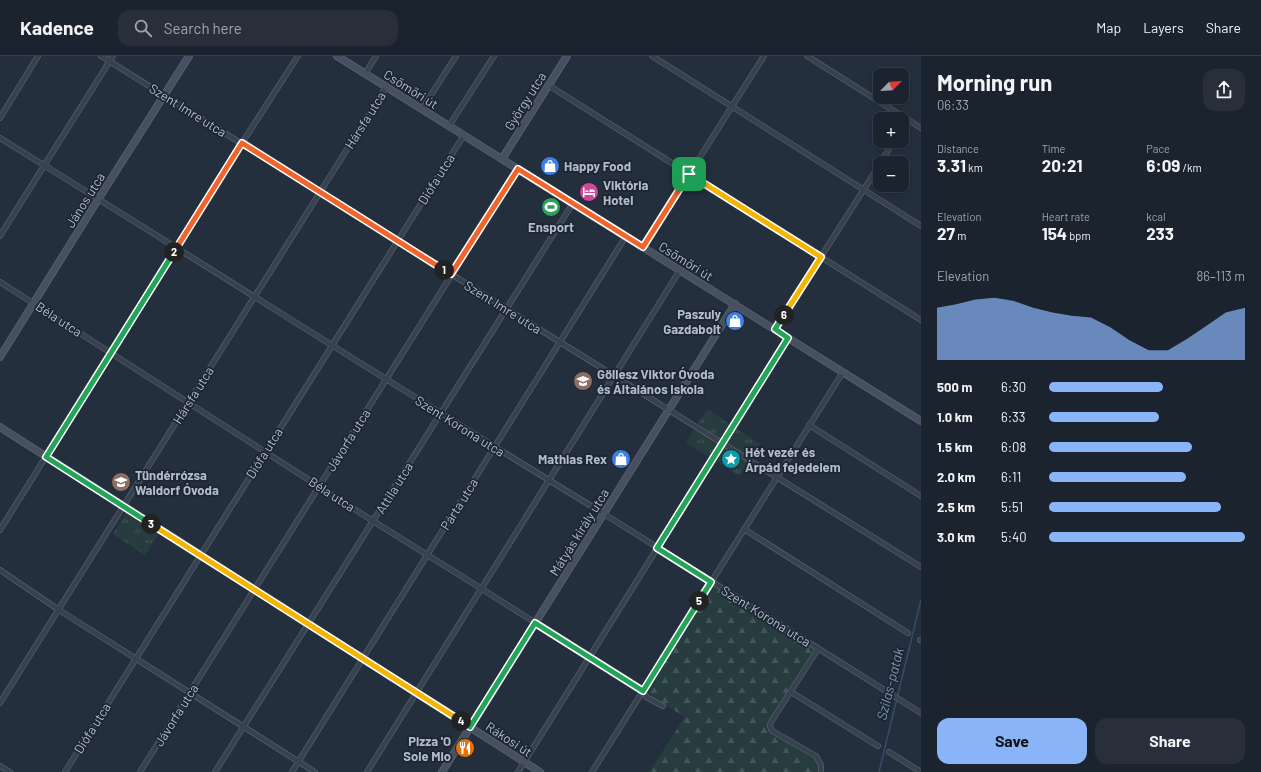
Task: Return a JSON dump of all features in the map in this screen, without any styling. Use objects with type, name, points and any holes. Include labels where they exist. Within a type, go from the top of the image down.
[{"type":"main road","name":"János utca","points":[[0,358],[189,56]]},
{"type":"main road","name":"Csömöri út","points":[[337,56],[921,421]]},
{"type":"main road","name":"György utca","points":[[502,159],[567,56]]},
{"type":"main road","name":"Mátyás király utca","points":[[442,772],[735,304]]},
{"type":"main road","name":"Rákosi út","points":[[0,427],[540,772]]},
{"type":"street","points":[[0,118],[38,56]]},
{"type":"street","name":"Szent Imre utca","points":[[101,56],[776,478]]},
{"type":"street","points":[[0,236],[113,56]]},
{"type":"street","points":[[0,530],[298,56]]},
{"type":"street","points":[[365,74],[376,56]]},
{"type":"street","points":[[422,109],[456,56]]},
{"type":"street","points":[[449,126],[494,56]]},
{"type":"street","points":[[652,56],[921,226]]},
{"type":"street","points":[[643,247],[764,56]]},
{"type":"street","points":[[807,56],[895,112]]},
{"type":"street","points":[[548,85],[921,320]]},
{"type":"street","name":"Hársfa utca","points":[[0,703],[386,87]]},
{"type":"street","points":[[909,121],[921,128]]},
{"type":"street","name":"Diófa utca","points":[[65,772],[464,135]]},
{"type":"street","name":"Szent Korona utca","points":[[0,138],[99,198],[176,248],[921,713]]},
{"type":"street","name":"Jávorfa utca","points":[[140,772],[518,169]]},
{"type":"street","points":[[775,329],[873,174]]},
{"type":"street","name":"Attila utca","points":[[215,772],[573,203]]},
{"type":"street","name":"Párta utca","points":[[292,772],[626,236]]},
{"type":"street","points":[[367,772],[680,270]]},
{"type":"street","name":"Béla utca","points":[[0,282],[319,487],[590,657],[643,691],[646,697],[663,706]]},
{"type":"street","points":[[518,772],[788,338]]},
{"type":"street","points":[[592,772],[843,372]]},
{"type":"street","points":[[810,425],[921,496]]},
{"type":"street","points":[[776,478],[921,567]]},
{"type":"street","points":[[744,529],[908,633]]},
{"type":"street","points":[[0,570],[59,610],[315,772]]},
{"type":"street","points":[[818,649],[771,722],[770,728],[774,732],[816,756],[821,764],[821,772]]},
{"type":"street","points":[[791,692],[878,746]]},
{"type":"street","points":[[889,752],[921,772]]},
{"type":"street","points":[[0,766],[10,772]]},
{"type":"green space","points":[[707,409],[760,444],[740,476],[686,443]]},
{"type":"green space","points":[[127,512],[159,533],[145,555],[113,534]]},
{"type":"green space","points":[[711,582],[818,649],[770,728],[816,756],[821,772],[649,772],[685,717],[643,691]]},
{"type":"waterway","name":"Szilas-patak","points":[[879,772],[921,600]]},
{"type":"place","name":"Happy Food","points":[[550,166]]},
{"type":"place","name":"Viktória Hotel","points":[[589,192]]},
{"type":"place","name":"Ensport","points":[[551,207]]},
{"type":"place","name":"Paszuly Gazdabolt","points":[[735,321]]},
{"type":"place","name":"Göllesz Viktor Óvoda és Általános Iskola","points":[[583,381]]},
{"type":"place","name":"Mathias Rex","points":[[621,459]]},
{"type":"place","name":"Hét vezér és Árpád fejedelem","points":[[731,459]]},
{"type":"place","name":"Tündérrózsa Waldorf Óvoda","points":[[121,482]]},
{"type":"place","name":"Pizza 'O Sole Mio","points":[[465,748]]},
{"type":"route","points":[[242,143],[451,274],[518,169],[643,247],[689,174],[821,257],[775,329],[788,338],[782,349],[657,548],[711,582],[643,691],[535,623],[470,727],[46,457],[242,143]]}]
